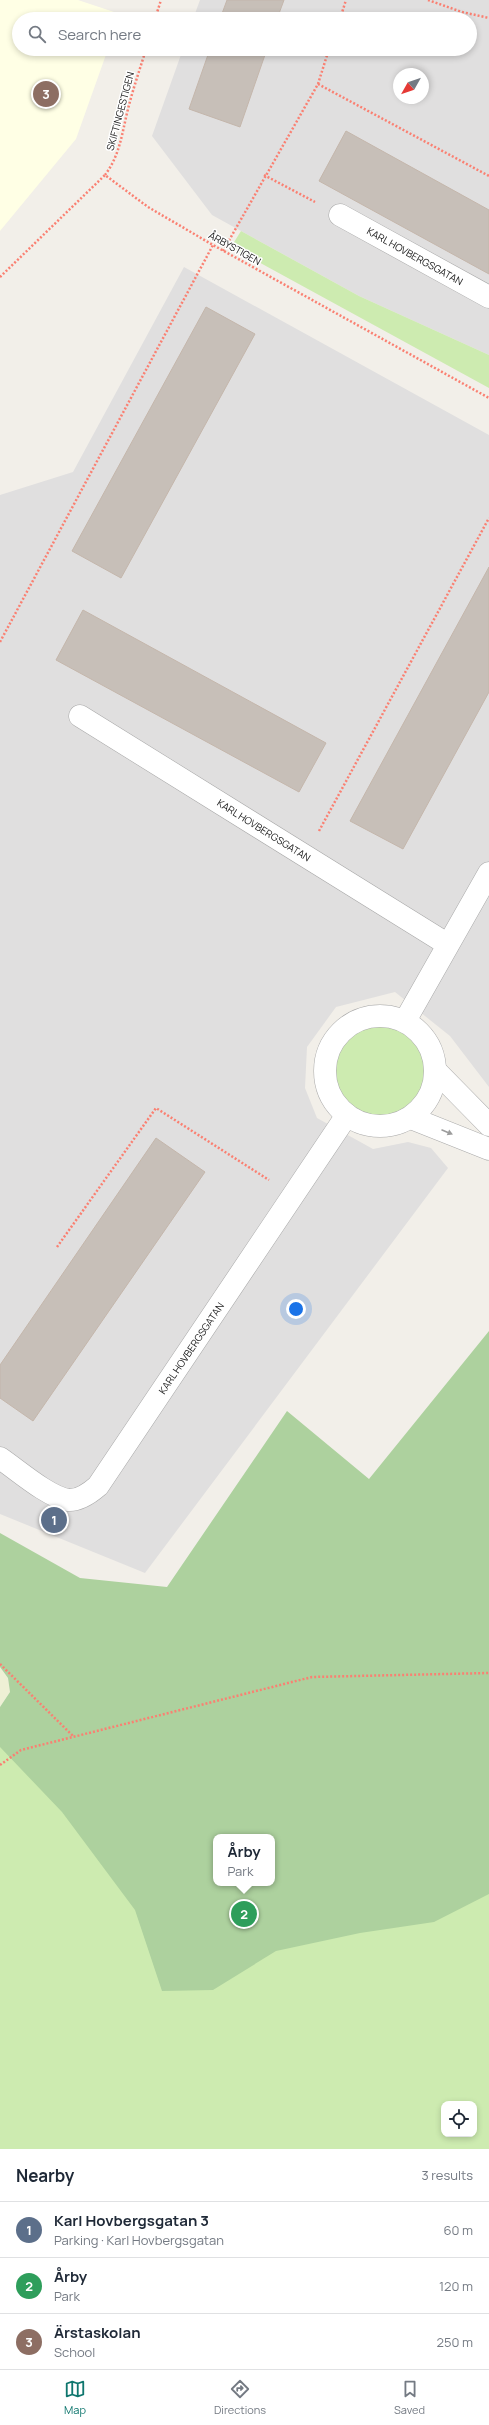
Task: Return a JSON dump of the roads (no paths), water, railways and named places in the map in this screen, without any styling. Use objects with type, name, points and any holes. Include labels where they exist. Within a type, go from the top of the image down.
[{"type":"street","name":"KARL HOVBERGSGATAN","points":[[340,215],[489,297]]},
{"type":"street","name":"KARL HOVBERGSGATAN","points":[[80,716],[447,944]]},
{"type":"street","points":[[405,1021],[447,944],[489,872]]},
{"type":"street","points":[[376,1014],[405,1021],[424,1036],[433,1052],[436,1071],[433,1089],[425,1105],[411,1118],[392,1126],[371,1126],[346,1115],[328,1092],[324,1075],[325,1058],[332,1041],[344,1028],[359,1018],[376,1014]]},
{"type":"street","points":[[436,1071],[489,1125]]},
{"type":"street","name":"KARL HOVBERGSGATAN","points":[[0,1458],[53,1494],[70,1500],[89,1494],[98,1486],[346,1115]]},
{"type":"street","points":[[411,1118],[489,1149]]},
{"type":"place","name":"Ärstaskolan","points":[[46,94]]},
{"type":"place","name":"Karl Hovbergsgatan 3","points":[[54,1520]]},
{"type":"place","name":"Årby","points":[[244,1914]]}]
